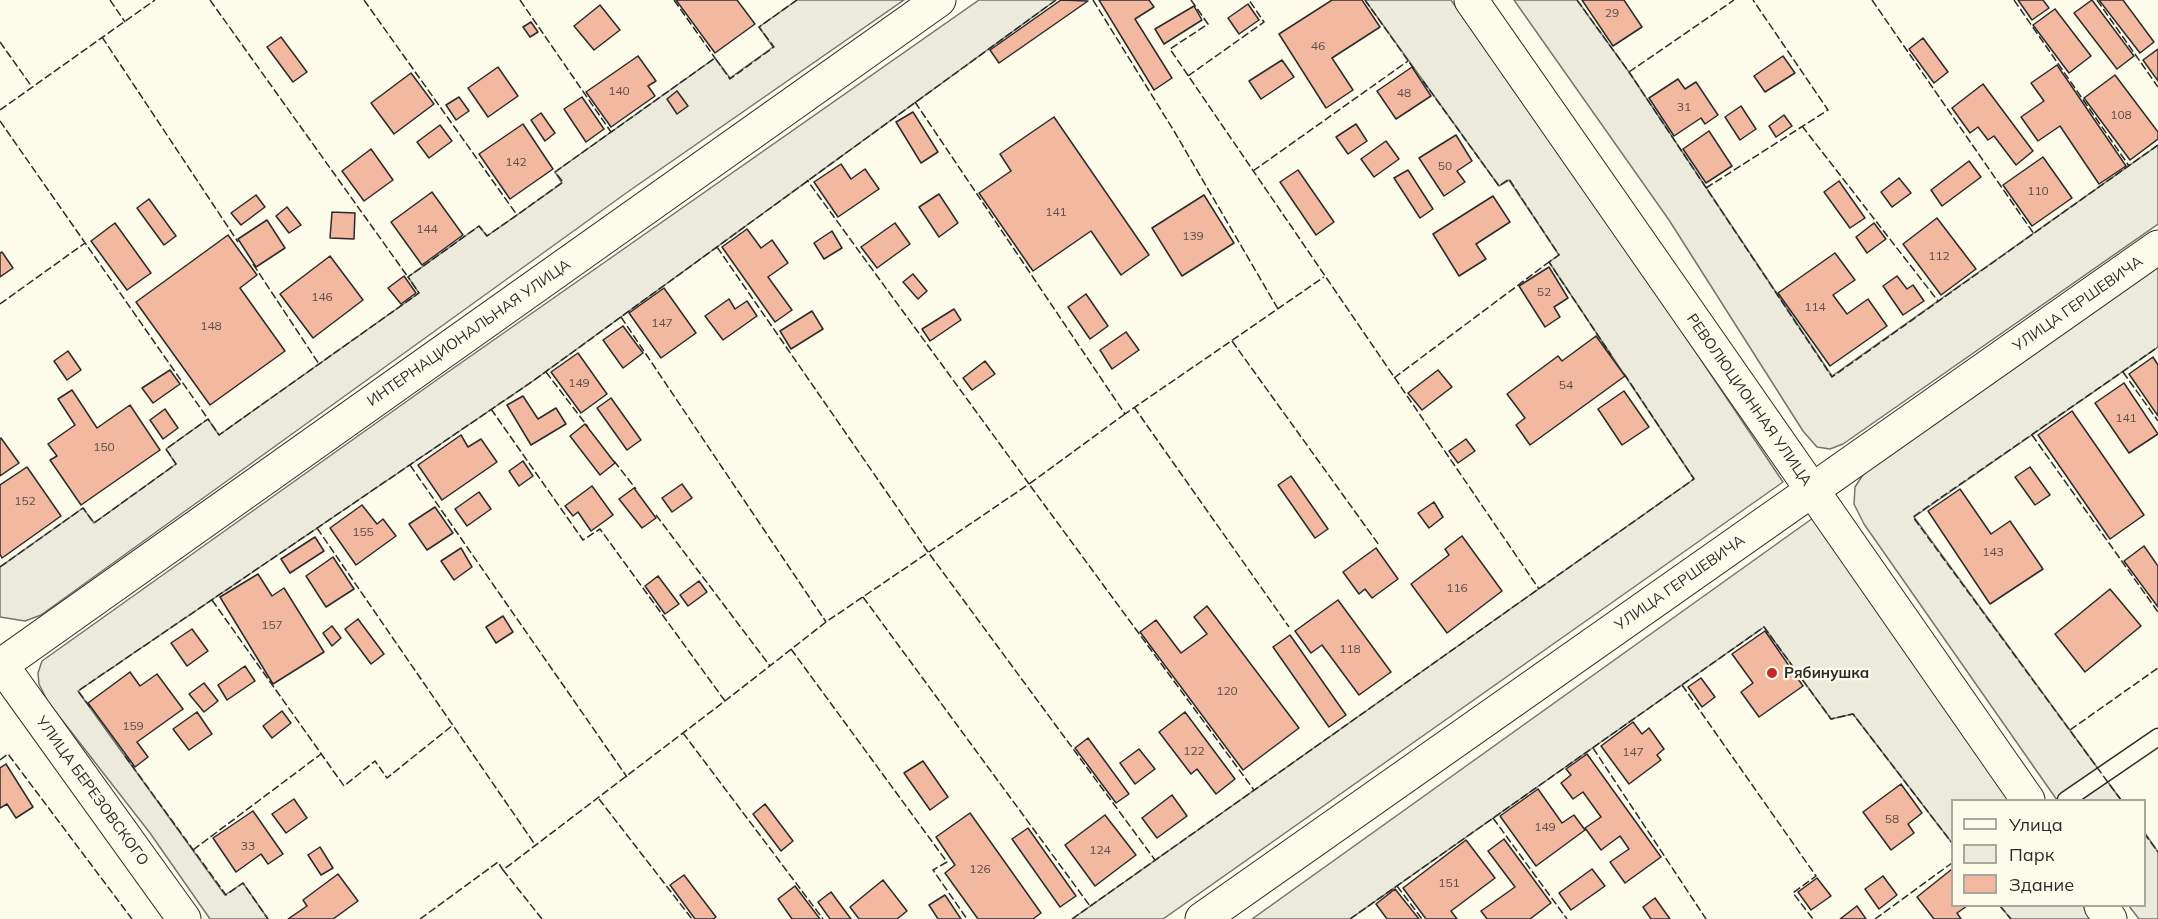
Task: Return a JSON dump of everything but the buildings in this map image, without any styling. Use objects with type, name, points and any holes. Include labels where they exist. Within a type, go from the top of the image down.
[{"type":"street","name":"ИНТЕРНАЦИОНАЛЬНАЯ УЛИЦА","points":[[0,665],[939,0]]},
{"type":"street","name":"РЕВОЛЮЦИОННАЯ УЛИЦА","points":[[1470,0],[2027,799]]},
{"type":"street","name":"УЛИЦА ГЕРШЕВИЧА","points":[[1202,919],[2158,247]]},
{"type":"street","name":"УЛИЦА БЕРЕЗОВСКОГО","points":[[0,665],[184,919]]},
{"type":"lane","points":[[2069,799],[2158,737]]},
{"type":"green space","points":[[797,0],[904,0],[629,191],[41,615],[25,621],[0,617],[0,567],[83,508],[94,523],[176,464],[166,449],[208,419],[219,435],[419,293],[408,277],[479,226],[487,236],[562,183],[555,172],[715,58],[730,78],[773,47],[759,27]]},
{"type":"green space","points":[[979,0],[1056,0],[533,381],[78,691],[225,895],[243,883],[268,919],[210,919],[150,833],[48,702],[39,684],[38,673],[42,661],[438,379]]},
{"type":"green space","points":[[1365,0],[1451,0],[1681,330],[1783,482],[1163,919],[1072,919],[1694,479],[1549,262],[1559,255],[1509,180],[1499,186]]},
{"type":"green space","points":[[1514,0],[1577,0],[1629,72],[1832,376],[2158,145],[2158,224],[1843,444],[1830,449],[1817,447],[1803,431],[1669,220]]},
{"type":"green space","points":[[2158,267],[2158,347],[1914,517],[2120,799],[2056,799],[1864,524],[1854,504],[1855,487],[1866,470]]},
{"type":"green space","points":[[1813,518],[2009,799],[1951,799],[1951,842],[1853,714],[1831,719],[1764,627],[1350,919],[1252,919]]},
{"type":"green space","points":[[2146,834],[2158,852],[2158,919],[2139,919],[2130,907],[2146,907]]},
{"type":"green space","points":[[2001,907],[2084,907],[2092,919],[2011,919]]},
{"type":"fence","points":[[110,0],[125,22]]},
{"type":"fence","points":[[0,110],[155,0]]},
{"type":"fence","points":[[210,0],[408,277]]},
{"type":"fence","points":[[364,0],[517,215]]},
{"type":"fence","points":[[520,0],[611,132]]},
{"type":"fence","points":[[674,0],[715,58]]},
{"type":"fence","points":[[0,567],[83,508],[94,523],[176,464],[166,449],[208,419],[219,435],[419,293],[408,277],[479,226],[487,236],[517,215],[563,182],[555,172],[715,58],[730,79],[774,47],[759,27],[797,0]]},
{"type":"fence","points":[[90,707],[78,691],[533,381],[1056,0]]},
{"type":"fence","points":[[1093,0],[1174,131],[1278,309]]},
{"type":"fence","points":[[1191,0],[1208,24],[1170,49],[1539,589]]},
{"type":"fence","points":[[1188,76],[1264,22],[1249,0]]},
{"type":"fence","points":[[1365,0],[1414,69]]},
{"type":"fence","points":[[1577,0],[1629,72],[1832,377],[2158,145]]},
{"type":"fence","points":[[1629,72],[1734,0]]},
{"type":"fence","points":[[1706,188],[1828,110],[1753,0]]},
{"type":"fence","points":[[1872,0],[2034,234]]},
{"type":"fence","points":[[2014,0],[2129,166]]},
{"type":"fence","points":[[2097,0],[2158,87]]},
{"type":"fence","points":[[102,37],[238,242]]},
{"type":"fence","points":[[0,42],[32,87]]},
{"type":"fence","points":[[1253,171],[1408,61]]},
{"type":"fence","points":[[1423,81],[1499,186],[1509,179],[1559,255],[1549,262],[1611,355]]},
{"type":"fence","points":[[915,102],[1125,414],[1324,277]]},
{"type":"fence","points":[[0,121],[208,419]]},
{"type":"fence","points":[[1802,126],[1938,301]]},
{"type":"fence","points":[[542,919],[503,870],[826,622],[1029,484],[807,180]]},
{"type":"fence","points":[[0,304],[85,243]]},
{"type":"fence","points":[[717,247],[928,552],[1155,860]]},
{"type":"fence","points":[[1394,378],[1549,262]]},
{"type":"fence","points":[[253,264],[319,364]]},
{"type":"fence","points":[[621,317],[826,622]]},
{"type":"fence","points":[[1232,341],[1379,545]]},
{"type":"fence","points":[[2120,799],[1913,517],[2158,347]]},
{"type":"fence","points":[[546,372],[588,427]]},
{"type":"fence","points":[[1072,919],[1694,479],[1623,372]]},
{"type":"fence","points":[[2123,372],[2158,421]]},
{"type":"fence","points":[[1134,407],[1289,627]]},
{"type":"fence","points":[[491,409],[583,540],[600,529],[725,701]]},
{"type":"fence","points":[[1125,414],[1029,484],[1254,790]]},
{"type":"fence","points":[[2032,435],[2158,612]]},
{"type":"fence","points":[[614,461],[636,489]]},
{"type":"fence","points":[[410,465],[627,777]]},
{"type":"fence","points":[[656,515],[770,666]]},
{"type":"fence","points":[[317,528],[536,846]]},
{"type":"fence","points":[[863,597],[1090,906]]},
{"type":"fence","points":[[212,600],[344,786],[375,761],[387,778],[453,725]]},
{"type":"fence","points":[[1350,919],[1764,627],[1831,719],[1853,714],[1951,842]]},
{"type":"fence","points":[[791,649],[947,862],[933,870],[967,919]]},
{"type":"fence","points":[[2070,730],[2158,668]]},
{"type":"fence","points":[[1682,685],[1816,876],[1793,893],[1813,919]]},
{"type":"fence","points":[[683,733],[823,919]]},
{"type":"fence","points":[[1593,748],[1706,919]]},
{"type":"fence","points":[[0,760],[8,754],[132,919]]},
{"type":"fence","points":[[193,850],[321,754]]},
{"type":"fence","points":[[125,756],[226,895],[243,883],[268,919]]},
{"type":"fence","points":[[599,799],[692,919]]},
{"type":"fence","points":[[1493,818],[1567,919]]},
{"type":"fence","points":[[2146,836],[2158,852]]},
{"type":"fence","points":[[420,919],[498,862],[503,870]]},
{"type":"fence","points":[[1875,919],[1951,864]]},
{"type":"fence","points":[[1397,886],[1422,919]]},
{"type":"fence","points":[[2001,907],[2011,919]]},
{"type":"place","name":"Рябинушка","points":[[1772,673]]}]
